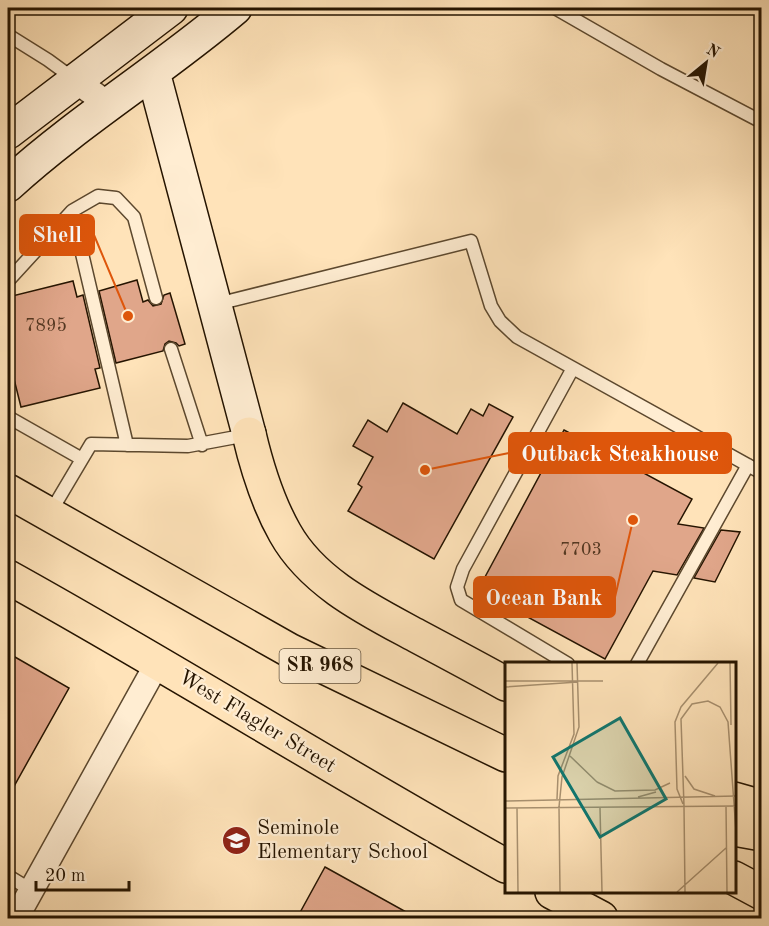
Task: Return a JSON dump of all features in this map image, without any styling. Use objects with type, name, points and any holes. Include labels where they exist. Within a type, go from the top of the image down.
[{"type":"main road","points":[[249,434],[263,483],[286,535],[324,579],[384,619],[505,683]]},
{"type":"main road","name":"SR 968","points":[[8,491],[289,650],[505,754]]},
{"type":"main road","name":"West Flagler Street","points":[[8,577],[158,662],[412,814],[505,865]]},
{"type":"main road","points":[[736,799],[762,807]]},
{"type":"main road","points":[[736,829],[762,834]]},
{"type":"main road","points":[[736,879],[762,892]]},
{"type":"main road","points":[[556,893],[601,918]]},
{"type":"street","points":[[8,132],[171,8]]},
{"type":"street","points":[[8,185],[61,141],[235,8]]},
{"type":"street","points":[[153,72],[249,434]]},
{"type":"street","points":[[75,80],[109,105]]},
{"type":"street","points":[[16,918],[158,662]]},
{"type":"lane","points":[[555,8],[661,69],[762,122]]},
{"type":"lane","points":[[8,35],[75,80]]},
{"type":"lane","points":[[8,281],[72,211],[99,196],[116,198],[134,217],[156,298]]},
{"type":"lane","points":[[72,211],[127,445]]},
{"type":"lane","points":[[216,304],[471,241],[490,306],[500,321],[517,336],[762,473]]},
{"type":"lane","points":[[171,348],[202,445]]},
{"type":"lane","points":[[566,662],[460,600],[457,587],[463,569],[573,368]]},
{"type":"lane","points":[[8,417],[82,459]]},
{"type":"lane","points":[[49,514],[91,444],[202,445],[249,434]]},
{"type":"lane","points":[[638,662],[748,465]]},
{"type":"lane","points":[[8,876],[31,890]]},
{"type":"building","points":[[137,280],[143,302],[148,300],[153,306],[161,304],[164,295],[170,293],[185,344],[179,346],[169,341],[165,344],[163,351],[116,363],[99,291]]},
{"type":"building","points":[[73,281],[77,297],[83,295],[100,368],[95,369],[100,388],[21,407],[8,355],[8,297]]},
{"type":"building","points":[[403,403],[457,434],[471,409],[483,416],[489,404],[513,417],[434,559],[348,511],[362,487],[358,484],[373,457],[353,446],[368,420],[387,432]]},
{"type":"building","points":[[564,430],[692,499],[678,524],[704,528],[677,575],[653,571],[605,659],[478,590]]},
{"type":"building","points":[[721,530],[740,532],[715,582],[694,578]]},
{"type":"building","points":[[8,653],[69,688],[8,797]]},
{"type":"building","points":[[325,867],[417,918],[297,918]]},
{"type":"place","name":"Shell","points":[[128,316]]},
{"type":"place","name":"Outback Steakhouse","points":[[425,470]]},
{"type":"place","name":"Ocean Bank","points":[[633,520]]},
{"type":"place","name":"Seminole Elementary School","points":[[236,840]]}]
